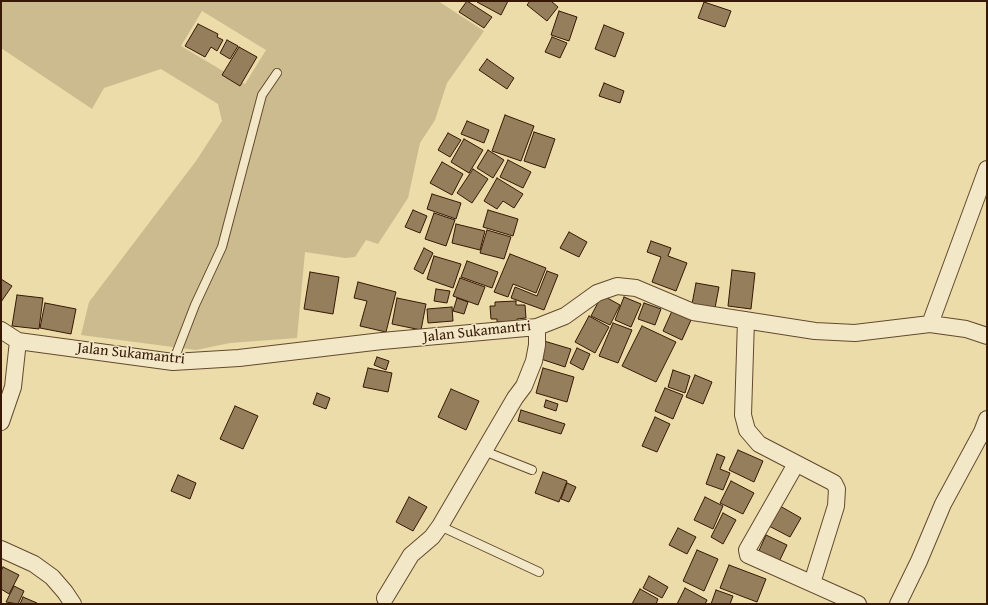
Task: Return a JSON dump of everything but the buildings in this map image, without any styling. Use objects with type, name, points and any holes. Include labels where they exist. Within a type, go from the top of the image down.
[{"type":"street","points":[[930,324],[987,169]]},
{"type":"street","name":"Jalan Sukamantri","points":[[1,330],[18,341],[173,362],[239,358],[382,341],[537,327],[565,316],[598,292],[617,286],[636,288],[692,312],[836,333],[877,331],[930,324],[966,329],[987,336]]},
{"type":"street","points":[[746,320],[744,415],[746,426],[753,439],[759,444],[834,483],[837,489],[836,506],[812,584]]},
{"type":"street","points":[[385,598],[411,555],[432,537],[440,526],[529,376],[537,345],[537,327]]},
{"type":"street","points":[[1,422],[13,386],[18,341]]},
{"type":"street","points":[[898,604],[920,561],[943,504],[982,432],[987,419]]},
{"type":"street","points":[[796,464],[747,550],[747,553],[751,558],[812,584],[834,599],[858,604]]},
{"type":"street","points":[[1,549],[34,564],[52,577],[73,604]]},
{"type":"lane","points":[[173,362],[195,305],[222,247],[262,96],[277,73]]},
{"type":"lane","points":[[484,451],[532,470]]},
{"type":"lane","points":[[440,526],[539,572]]},
{"type":"shaded area","points":[[1,1],[438,1],[484,31],[447,83],[435,120],[420,143],[408,198],[378,244],[366,240],[355,257],[345,258],[305,252],[297,338],[230,343],[196,350],[81,335],[89,302],[196,161],[222,121],[218,104],[161,69],[104,88],[92,109],[1,48]],"holes":[[[202,11],[266,50],[245,84],[181,46]]]}]
